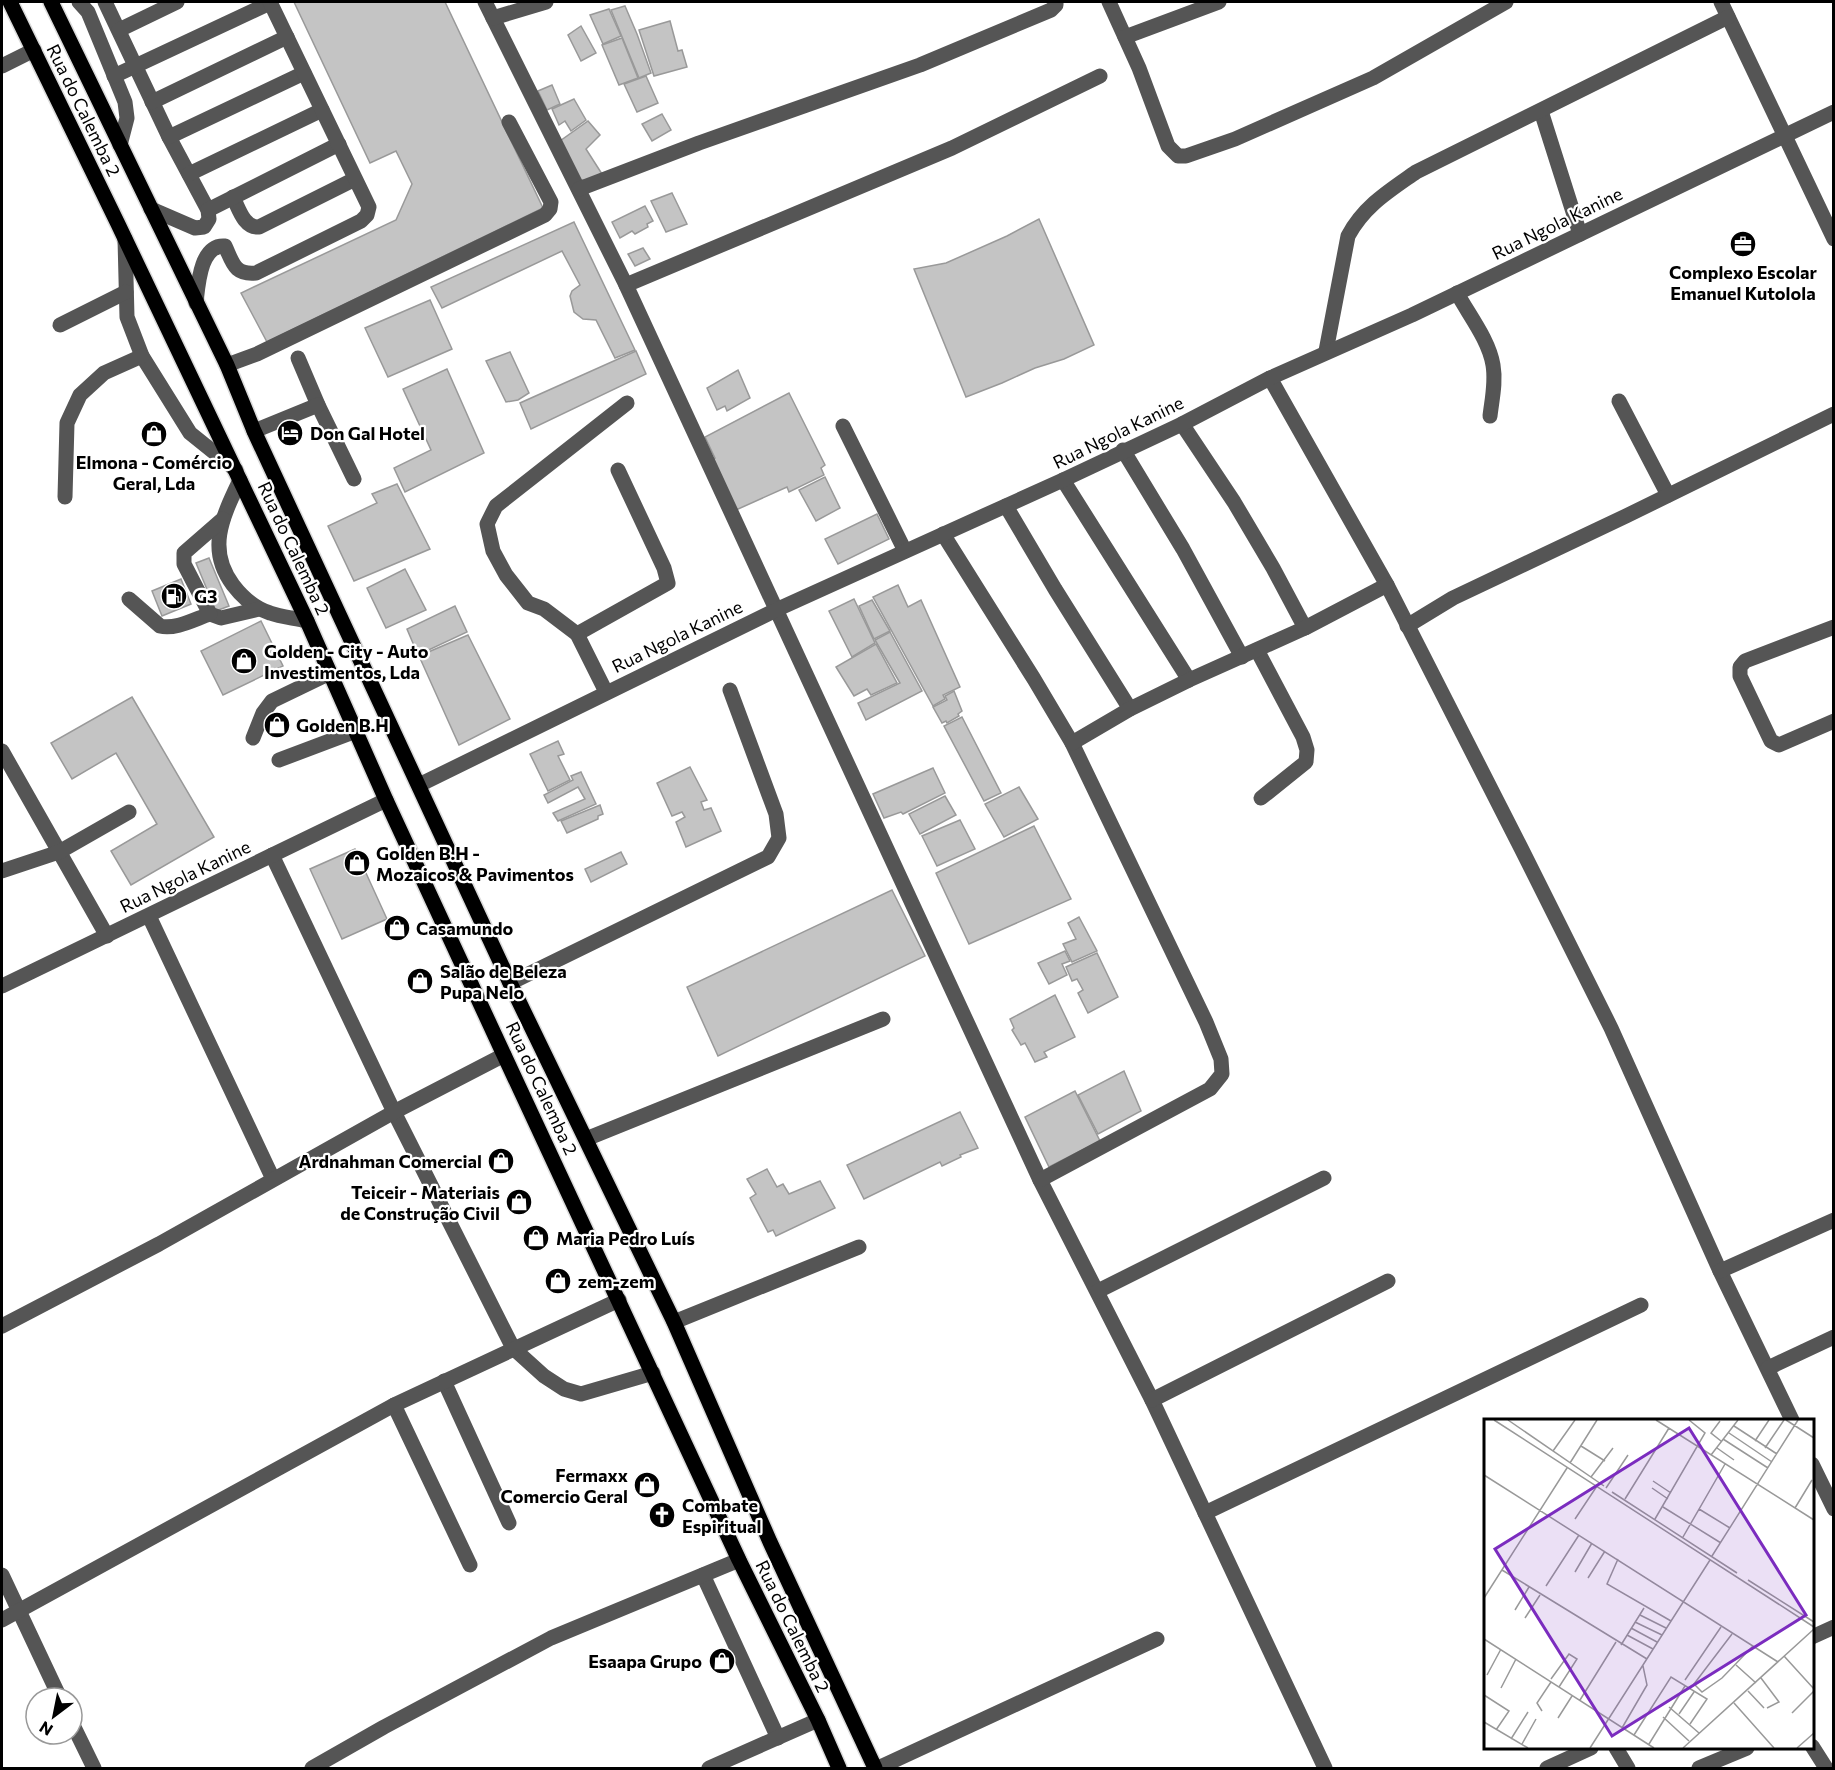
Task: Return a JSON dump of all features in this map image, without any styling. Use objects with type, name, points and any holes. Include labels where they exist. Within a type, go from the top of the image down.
[{"type":"main road","name":"Rua do Calemba 2","points":[[10,2],[307,621],[386,800],[739,1560],[818,1720],[838,1768]]},
{"type":"main road","name":"Rua do Calemba 2","points":[[51,2],[227,365],[254,431],[510,982],[674,1322],[770,1542],[877,1768]]},
{"type":"street","points":[[79,2],[88,12],[125,102],[127,118],[120,145]]},
{"type":"street","points":[[105,2],[169,137],[208,210],[209,219],[204,227],[195,228],[151,209]]},
{"type":"street","points":[[119,30],[177,2]]},
{"type":"street","points":[[114,76],[270,2],[369,207],[367,215],[361,221],[256,273],[245,274],[237,269],[225,246],[220,245],[214,248],[199,273],[195,303]]},
{"type":"street","points":[[485,2],[626,285],[778,609],[1040,1180],[1152,1400],[1325,1768]]},
{"type":"street","points":[[493,18],[546,2]]},
{"type":"street","points":[[579,189],[699,143],[920,65],[1051,10],[1056,2]]},
{"type":"street","points":[[1109,2],[1168,146],[1178,156],[1186,156],[1235,139],[1364,83],[1506,2]]},
{"type":"street","points":[[1125,37],[1219,2]]},
{"type":"street","points":[[1720,2],[1833,239]]},
{"type":"street","points":[[1326,351],[1348,236],[1357,220],[1375,200],[1416,172],[1728,17]]},
{"type":"street","points":[[152,102],[287,37]]},
{"type":"street","points":[[2,66],[34,50]]},
{"type":"street","points":[[169,137],[304,73]]},
{"type":"street","points":[[626,285],[952,148],[1100,76]]},
{"type":"street","points":[[189,174],[322,110]]},
{"type":"street","points":[[1541,111],[1580,234]]},
{"type":"street","name":"Rua Ngola Kanine","points":[[419,785],[778,609],[1182,424],[1326,351],[1457,293],[1833,112]]},
{"type":"street","points":[[227,365],[257,354],[545,214],[550,209],[551,202],[509,122]]},
{"type":"street","points":[[208,210],[339,144]]},
{"type":"street","points":[[233,197],[247,224],[259,227],[355,179]]},
{"type":"street","points":[[125,239],[127,317],[142,356],[190,433],[238,475],[220,531],[219,554],[223,569],[244,599],[259,609],[307,621]]},
{"type":"street","points":[[60,326],[126,292]]},
{"type":"street","points":[[1457,293],[1487,347],[1493,363],[1494,380],[1490,416]]},
{"type":"street","points":[[66,497],[67,423],[80,395],[105,373],[142,356]]},
{"type":"street","points":[[298,358],[354,479]]},
{"type":"street","points":[[1270,378],[1387,585],[1611,1028],[1720,1271],[1792,1419]]},
{"type":"street","points":[[1619,401],[1668,495]]},
{"type":"street","points":[[606,692],[577,634],[544,609],[528,603],[506,575],[493,551],[487,524],[496,506],[627,403]]},
{"type":"street","points":[[254,431],[318,405]]},
{"type":"street","points":[[1407,626],[1453,598],[1833,414]]},
{"type":"street","points":[[1182,424],[1234,501],[1305,628]]},
{"type":"street","points":[[843,426],[905,551]]},
{"type":"street","points":[[1123,450],[1183,549],[1242,657]]},
{"type":"street","points":[[577,634],[668,583],[664,568],[618,470]]},
{"type":"street","points":[[1063,480],[1189,680]]},
{"type":"street","points":[[1006,506],[1066,608],[1130,709]]},
{"type":"street","points":[[210,614],[183,558],[184,553],[224,519]]},
{"type":"street","points":[[943,534],[1072,743],[1206,1022],[1221,1059],[1222,1074],[1210,1089],[1040,1180]]},
{"type":"street","points":[[1072,743],[1130,709],[1305,628],[1387,585]]},
{"type":"street","points":[[129,599],[159,626],[164,627],[171,627],[210,614],[221,618],[259,609]]},
{"type":"street","points":[[1833,627],[1745,661],[1740,667],[1740,676],[1771,741],[1779,745],[1833,721]]},
{"type":"street","points":[[1257,650],[1303,737],[1307,750],[1306,762],[1261,798]]},
{"type":"street","points":[[253,738],[263,713],[272,701],[330,673]]},
{"type":"street","points":[[510,982],[768,857],[779,838],[776,814],[730,690]]},
{"type":"street","points":[[279,760],[356,731]]},
{"type":"street","points":[[2,751],[107,936]]},
{"type":"street","name":"Rua Ngola Kanine","points":[[2,987],[386,800]]},
{"type":"street","points":[[2,871],[60,852],[129,812]]},
{"type":"street","points":[[272,855],[394,1112],[513,1348],[544,1376],[564,1389],[581,1394],[653,1373]]},
{"type":"street","points":[[149,916],[273,1179]]},
{"type":"street","points":[[585,1139],[884,1019]]},
{"type":"street","points":[[2,1326],[159,1244],[394,1112],[504,1054]]},
{"type":"street","points":[[1098,1291],[1324,1179]]},
{"type":"street","points":[[1720,1271],[1833,1220]]},
{"type":"street","points":[[674,1322],[859,1247]]},
{"type":"street","points":[[1152,1400],[1388,1281]]},
{"type":"street","points":[[2,1620],[394,1406],[513,1348],[620,1300]]},
{"type":"street","points":[[1205,1513],[1641,1305]]},
{"type":"street","points":[[1768,1368],[1833,1337]]},
{"type":"street","points":[[444,1381],[509,1523]]},
{"type":"street","points":[[394,1406],[470,1565]]},
{"type":"street","points":[[1814,1468],[1833,1509]]},
{"type":"street","points":[[312,1768],[551,1638],[739,1560]]},
{"type":"street","points":[[2,1575],[54,1686]]},
{"type":"street","points":[[703,1575],[778,1738]]},
{"type":"street","points":[[1814,1636],[1833,1626]]},
{"type":"street","points":[[877,1768],[1157,1639]]},
{"type":"street","points":[[709,1768],[818,1720]]},
{"type":"street","points":[[83,1746],[94,1768]]},
{"type":"street","points":[[1547,1768],[1589,1749]]},
{"type":"street","points":[[1617,1749],[1628,1768]]},
{"type":"street","points":[[1699,1768],[1745,1749]]},
{"type":"street","points":[[1814,1749],[1826,1768]]},
{"type":"building","points":[[294,2],[445,2],[543,208],[267,342],[241,293],[396,220],[412,184],[396,151],[370,163]]},
{"type":"building","points":[[625,6],[651,73],[639,78],[611,10]]},
{"type":"building","points":[[609,9],[621,36],[603,44],[590,15]]},
{"type":"building","points":[[670,21],[678,51],[682,50],[687,67],[654,76],[639,30]]},
{"type":"building","points":[[581,26],[596,53],[581,61],[568,35]]},
{"type":"building","points":[[622,38],[638,78],[619,85],[602,45]]},
{"type":"building","points":[[646,76],[658,103],[637,112],[624,84]]},
{"type":"building","points":[[552,85],[560,104],[547,110],[538,91]]},
{"type":"building","points":[[574,99],[586,120],[571,131],[565,121],[559,125],[552,109]]},
{"type":"building","points":[[662,114],[671,130],[652,141],[642,124]]},
{"type":"building","points":[[588,121],[600,135],[586,149],[602,174],[589,180],[580,180],[560,141]]},
{"type":"building","points":[[672,193],[687,224],[666,232],[651,201]]},
{"type":"building","points":[[645,206],[653,221],[647,224],[648,227],[635,234],[632,231],[620,238],[612,222]]},
{"type":"building","points":[[1039,219],[1094,345],[966,397],[914,269],[946,263]]},
{"type":"building","points":[[574,222],[635,350],[615,358],[596,320],[583,319],[574,312],[570,296],[572,291],[580,285],[562,251],[442,308],[431,287]]},
{"type":"building","points":[[643,248],[650,259],[635,266],[628,254]]},
{"type":"building","points":[[430,300],[452,349],[388,377],[365,328]]},
{"type":"building","points":[[636,351],[646,374],[531,429],[520,403]]},
{"type":"building","points":[[510,352],[529,393],[518,400],[506,402],[486,361]]},
{"type":"building","points":[[447,369],[484,453],[405,492],[394,468],[431,450],[403,389]]},
{"type":"building","points":[[738,370],[750,398],[727,411],[725,406],[717,410],[707,388]]},
{"type":"building","points":[[789,393],[825,465],[821,468],[824,475],[789,492],[787,487],[736,510],[712,461],[715,458],[705,437]]},
{"type":"building","points":[[825,477],[840,508],[816,521],[799,490]]},
{"type":"building","points":[[397,484],[430,549],[354,581],[328,526],[377,503],[372,494]]},
{"type":"building","points":[[877,514],[889,539],[838,564],[825,539]]},
{"type":"building","points":[[209,558],[229,606],[216,611],[196,563]]},
{"type":"building","points":[[405,569],[426,610],[386,628],[367,588]]},
{"type":"building","points":[[181,579],[191,604],[162,616],[152,591]]},
{"type":"building","points":[[898,585],[908,607],[921,600],[960,687],[943,695],[945,699],[933,706],[873,597]]},
{"type":"building","points":[[854,599],[875,643],[852,657],[829,611]]},
{"type":"building","points":[[872,600],[890,631],[874,639],[859,606]]},
{"type":"building","points":[[455,606],[467,632],[418,655],[407,629]]},
{"type":"building","points":[[261,621],[283,666],[223,695],[201,651]]},
{"type":"building","points":[[890,632],[922,691],[866,720],[858,703],[900,683],[875,640]]},
{"type":"building","points":[[468,635],[510,719],[459,745],[419,656]]},
{"type":"building","points":[[876,644],[897,683],[871,695],[867,689],[854,696],[836,667]]},
{"type":"building","points":[[954,691],[962,711],[958,714],[959,716],[947,723],[946,721],[942,723],[933,707],[947,700],[945,696]]},
{"type":"building","points":[[132,697],[214,837],[131,885],[111,851],[157,824],[116,753],[72,779],[51,743]]},
{"type":"building","points":[[962,717],[1001,793],[984,801],[944,726]]},
{"type":"building","points":[[558,741],[564,754],[558,756],[570,780],[548,791],[530,754]]},
{"type":"building","points":[[690,767],[707,800],[701,802],[704,810],[711,808],[721,831],[686,847],[676,822],[685,817],[682,812],[672,816],[657,783]]},
{"type":"building","points":[[933,768],[945,793],[903,814],[901,812],[884,818],[873,794]]},
{"type":"building","points":[[581,772],[596,804],[558,821],[553,813],[585,799],[578,787],[548,803],[544,795],[573,780],[571,776]]},
{"type":"building","points":[[1019,787],[1038,819],[1004,837],[985,804]]},
{"type":"building","points":[[945,796],[956,815],[920,834],[909,814]]},
{"type":"building","points":[[600,805],[603,814],[598,816],[598,819],[567,833],[561,821]]},
{"type":"building","points":[[960,820],[975,849],[937,866],[922,836]]},
{"type":"building","points":[[1034,826],[1071,899],[969,944],[936,873]]},
{"type":"building","points":[[355,849],[387,919],[342,939],[310,869]]},
{"type":"building","points":[[621,852],[627,864],[591,882],[585,869]]},
{"type":"building","points":[[892,890],[925,956],[718,1056],[687,987]]},
{"type":"building","points":[[1079,917],[1097,951],[1072,962],[1063,944],[1076,939],[1068,923]]},
{"type":"building","points":[[1065,951],[1070,961],[1062,964],[1067,975],[1049,984],[1038,963]]},
{"type":"building","points":[[1097,953],[1118,997],[1088,1013],[1078,993],[1083,990],[1077,979],[1072,981],[1066,967]]},
{"type":"building","points":[[1055,995],[1075,1037],[1044,1052],[1047,1057],[1035,1062],[1025,1043],[1021,1045],[1012,1030],[1014,1028],[1010,1019]]},
{"type":"building","points":[[1124,1071],[1141,1111],[1098,1134],[1078,1095]]},
{"type":"building","points":[[1075,1091],[1100,1141],[1049,1167],[1025,1117]]},
{"type":"building","points":[[960,1112],[978,1148],[942,1166],[940,1162],[864,1199],[847,1165]]},
{"type":"building","points":[[767,1169],[777,1187],[783,1184],[789,1194],[820,1181],[835,1208],[776,1236],[773,1230],[768,1232],[750,1198],[756,1194],[747,1179]]},
{"type":"place","name":"Complexo Escolar Emanuel Kutolola","points":[[1743,244]]},
{"type":"place","name":"Don Gal Hotel","points":[[290,433]]},
{"type":"place","name":"Elmona - Comércio Geral, Lda","points":[[154,434]]},
{"type":"place","name":"G3","points":[[174,596]]},
{"type":"place","name":"Golden - City - Auto Investimentos, Lda","points":[[244,661]]},
{"type":"place","name":"Golden B.H","points":[[277,725]]},
{"type":"place","name":"Golden B.H - Mozaicos & Pavimentos","points":[[357,863]]},
{"type":"place","name":"Casamundo","points":[[397,928]]},
{"type":"place","name":"Salão de Beleza Pupa Nelo","points":[[420,981]]},
{"type":"place","name":"Ardnahman Comercial","points":[[501,1161]]},
{"type":"place","name":"Teiceir - Materiais de Construção Civil","points":[[519,1202]]},
{"type":"place","name":"Maria Pedro Luís","points":[[536,1238]]},
{"type":"place","name":"zem-zem","points":[[558,1281]]},
{"type":"place","name":"Fermaxx Comercio Geral","points":[[647,1485]]},
{"type":"place","name":"Combate Espiritual","points":[[662,1515]]},
{"type":"place","name":"Esaapa Grupo","points":[[722,1661]]}]
